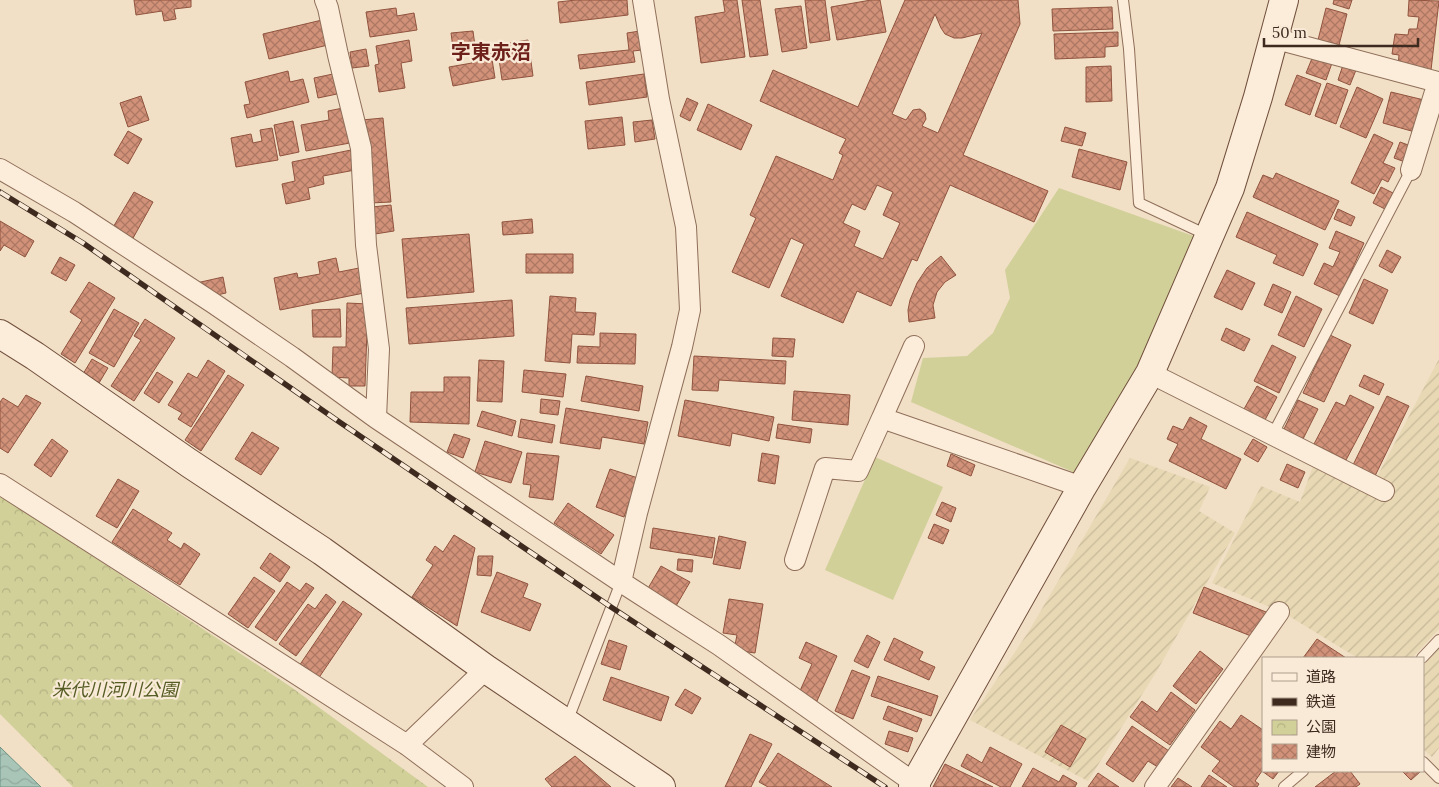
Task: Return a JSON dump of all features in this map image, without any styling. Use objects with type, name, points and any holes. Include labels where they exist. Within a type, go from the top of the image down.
[{"type":"street","points":[[325,0],[361,148],[366,245],[379,349],[376,418]]},
{"type":"street","points":[[621,582],[690,310],[686,228],[659,99],[643,0]]},
{"type":"street","points":[[0,169],[74,212],[214,303],[376,418],[621,582],[719,645],[916,786],[1082,487],[1150,373],[1230,188],[1258,97],[1284,0]]},
{"type":"street","points":[[1273,38],[1438,82],[1411,170]]},
{"type":"street","points":[[0,334],[322,551],[486,669],[661,787]]},
{"type":"street","points":[[795,560],[825,468],[858,471],[914,346]]},
{"type":"street","points":[[1150,373],[1384,491]]},
{"type":"street","points":[[882,418],[1082,487]]},
{"type":"street","points":[[0,484],[407,745],[463,787]]},
{"type":"street","points":[[1156,787],[1279,612]]},
{"type":"street","points":[[407,745],[486,669]]},
{"type":"lane","points":[[1123,0],[1129,49],[1140,203],[1210,236]]},
{"type":"lane","points":[[1273,434],[1411,170]]},
{"type":"lane","points":[[566,723],[621,582]]},
{"type":"lane","points":[[1423,657],[1439,640]]},
{"type":"lane","points":[[1424,763],[1439,778]]},
{"type":"lane","points":[[1284,787],[1302,772]]},
{"type":"shaded area","points":[[1439,359],[1439,629],[1413,657],[1356,657],[1284,613],[1212,583],[1261,486],[1300,502],[1313,466],[1369,492]]},
{"type":"shaded area","points":[[1130,458],[1210,487],[1199,511],[1235,533],[1158,669],[1088,781],[970,720],[1029,631]]},
{"type":"shaded area","points":[[1439,649],[1439,748],[1432,757],[1424,750],[1424,665]]},
{"type":"green space","points":[[1059,188],[1199,238],[1145,371],[1080,475],[911,402],[923,358],[967,356],[993,333],[1010,298],[1005,270]]},
{"type":"green space","points":[[875,457],[943,487],[893,600],[825,570]]},
{"type":"green space","name":"米代川河川公園","points":[[0,495],[291,687],[428,787],[73,787],[0,714]]},
{"type":"water","points":[[0,747],[41,787],[0,787]]},
{"type":"building","points":[[134,0],[191,0],[191,7],[174,9],[176,19],[164,21],[162,11],[136,15]]},
{"type":"building","points":[[627,0],[628,15],[560,23],[558,2]]},
{"type":"building","points":[[723,0],[737,0],[745,57],[701,63],[695,17],[725,12]]},
{"type":"building","points":[[742,0],[760,0],[768,55],[750,57]]},
{"type":"building","points":[[805,0],[825,0],[830,40],[810,43]]},
{"type":"building","points":[[880,0],[886,32],[837,40],[831,7]]},
{"type":"building","points":[[905,0],[1018,0],[1020,24],[963,155],[1048,191],[1034,222],[950,185],[917,261],[912,259],[891,306],[857,291],[843,323],[781,296],[804,244],[791,238],[769,288],[732,272],[756,218],[750,215],[776,156],[833,180],[843,155],[839,153],[846,139],[760,101],[773,70],[858,107]],"holes":[[[935,14],[945,34],[954,38],[982,33],[938,133],[922,126],[926,119],[925,113],[920,109],[913,110],[906,120],[892,114]],[[877,185],[893,192],[883,215],[900,223],[883,259],[854,246],[860,231],[843,223],[852,204],[865,210]]]},
{"type":"building","points":[[1334,0],[1352,0],[1349,9],[1333,4]]},
{"type":"building","points":[[1409,0],[1439,1],[1431,70],[1398,66],[1399,55],[1392,54],[1395,34],[1408,35],[1409,29],[1417,29],[1419,17],[1408,16]]},
{"type":"building","points":[[801,6],[807,48],[782,52],[775,9]]},
{"type":"building","points":[[1112,7],[1113,29],[1053,31],[1052,9]]},
{"type":"building","points":[[396,8],[397,16],[414,13],[417,30],[370,37],[366,12]]},
{"type":"building","points":[[1326,8],[1347,14],[1339,45],[1318,40]]},
{"type":"building","points":[[322,20],[328,45],[269,59],[263,34]]},
{"type":"building","points":[[473,31],[475,46],[453,48],[451,33]]},
{"type":"building","points":[[640,31],[642,50],[633,51],[635,62],[580,69],[578,55],[629,50],[627,33]]},
{"type":"building","points":[[1118,32],[1118,46],[1105,47],[1105,57],[1055,59],[1054,34]]},
{"type":"building","points":[[409,40],[412,61],[401,63],[405,88],[379,92],[375,65],[379,64],[376,46]]},
{"type":"building","points":[[528,40],[533,76],[502,80],[497,45]]},
{"type":"building","points":[[366,49],[369,66],[352,68],[350,52]]},
{"type":"building","points":[[491,53],[495,78],[453,86],[449,67],[472,63],[471,57]]},
{"type":"building","points":[[1313,56],[1332,63],[1326,80],[1306,73]]},
{"type":"building","points":[[1343,65],[1356,70],[1350,85],[1338,80]]},
{"type":"building","points":[[1111,66],[1112,101],[1086,102],[1086,67]]},
{"type":"building","points":[[288,71],[290,82],[303,79],[309,102],[247,118],[244,105],[250,104],[245,82]]},
{"type":"building","points":[[333,74],[337,94],[318,98],[314,78]]},
{"type":"building","points":[[644,74],[647,97],[589,105],[586,82]]},
{"type":"building","points":[[1297,75],[1321,84],[1310,115],[1285,105]]},
{"type":"building","points":[[1327,83],[1348,90],[1336,124],[1315,116]]},
{"type":"building","points":[[1357,87],[1383,99],[1366,138],[1340,127]]},
{"type":"building","points":[[1391,92],[1424,100],[1415,132],[1383,123]]},
{"type":"building","points":[[141,96],[149,120],[128,127],[120,103]]},
{"type":"building","points":[[687,98],[698,103],[690,121],[680,116]]},
{"type":"building","points":[[708,104],[752,125],[741,150],[697,130]]},
{"type":"building","points":[[343,108],[350,143],[306,151],[301,125],[329,120],[328,111]]},
{"type":"building","points":[[622,117],[625,145],[588,149],[585,121]]},
{"type":"building","points":[[383,118],[391,202],[370,203],[362,120]]},
{"type":"building","points":[[652,120],[655,139],[635,142],[633,122]]},
{"type":"building","points":[[293,121],[299,152],[280,156],[274,125]]},
{"type":"building","points":[[1065,127],[1086,133],[1082,146],[1061,141]]},
{"type":"building","points":[[272,128],[278,160],[236,167],[231,138],[251,134],[253,143],[262,141],[260,130]]},
{"type":"building","points":[[128,131],[142,139],[128,164],[114,155]]},
{"type":"building","points":[[1374,134],[1393,143],[1383,163],[1395,168],[1388,182],[1382,179],[1374,194],[1351,183]]},
{"type":"building","points":[[1400,142],[1411,146],[1405,162],[1394,158]]},
{"type":"building","points":[[1079,149],[1127,162],[1120,190],[1072,177]]},
{"type":"building","points":[[351,150],[355,170],[323,176],[324,184],[308,188],[310,199],[286,204],[282,184],[295,181],[292,162]]},
{"type":"building","points":[[1276,173],[1339,201],[1325,230],[1253,197],[1263,175],[1273,179]]},
{"type":"building","points":[[1381,187],[1393,193],[1385,209],[1373,203]]},
{"type":"building","points":[[134,192],[153,202],[132,240],[112,229]]},
{"type":"building","points":[[391,205],[394,231],[375,234],[372,207]]},
{"type":"building","points":[[1338,209],[1355,217],[1351,226],[1334,219]]},
{"type":"building","points":[[1247,212],[1318,244],[1303,276],[1273,263],[1277,255],[1236,237]]},
{"type":"building","points":[[532,219],[533,233],[503,235],[502,222]]},
{"type":"building","points":[[0,221],[34,241],[25,257],[4,245],[0,251]]},
{"type":"building","points":[[1336,231],[1364,243],[1340,296],[1314,284],[1324,263],[1333,267],[1340,252],[1329,248]]},
{"type":"building","points":[[469,234],[474,292],[407,298],[402,239]]},
{"type":"building","points":[[1387,250],[1401,257],[1392,273],[1379,266]]},
{"type":"building","points":[[526,254],[573,254],[573,273],[526,273]]},
{"type":"building","points":[[941,256],[956,275],[945,282],[937,292],[933,305],[935,318],[909,322],[908,310],[910,300],[917,283],[927,268]]},
{"type":"building","points":[[60,257],[75,265],[66,281],[51,273]]},
{"type":"building","points":[[336,258],[339,272],[359,268],[364,293],[280,310],[274,278],[297,273],[298,278],[320,274],[318,262]]},
{"type":"building","points":[[1227,270],[1255,283],[1242,310],[1214,297]]},
{"type":"building","points":[[223,277],[226,293],[212,296],[192,284]]},
{"type":"building","points":[[1364,279],[1388,290],[1373,324],[1349,313]]},
{"type":"building","points":[[89,282],[115,298],[75,363],[61,354],[82,320],[70,312]]},
{"type":"building","points":[[1273,284],[1291,292],[1282,313],[1264,305]]},
{"type":"building","points":[[550,296],[576,298],[575,312],[596,313],[594,335],[572,334],[570,363],[545,361]]},
{"type":"building","points":[[1296,296],[1322,309],[1304,347],[1278,335]]},
{"type":"building","points":[[512,300],[514,336],[409,344],[406,308]]},
{"type":"building","points":[[347,303],[368,304],[365,386],[349,386],[349,378],[332,377],[333,347],[346,347]]},
{"type":"building","points":[[114,309],[139,323],[114,367],[89,353]]},
{"type":"building","points":[[340,309],[341,337],[313,337],[312,310]]},
{"type":"building","points":[[145,319],[175,338],[134,401],[111,386],[141,340],[134,336]]},
{"type":"building","points":[[1226,328],[1250,339],[1244,351],[1221,340]]},
{"type":"building","points":[[600,333],[636,334],[635,364],[577,363],[578,346],[600,347]]},
{"type":"building","points":[[1330,335],[1351,345],[1324,402],[1303,393]]},
{"type":"building","points":[[773,338],[795,339],[793,357],[772,356]]},
{"type":"building","points":[[1272,345],[1296,357],[1279,393],[1254,381]]},
{"type":"building","points":[[694,356],[786,361],[785,384],[719,380],[718,391],[692,390]]},
{"type":"building","points":[[92,359],[108,368],[99,383],[83,374]]},
{"type":"building","points":[[208,360],[225,371],[191,427],[178,419],[182,413],[168,405],[188,373],[197,378]]},
{"type":"building","points":[[479,360],[504,361],[502,402],[477,401]]},
{"type":"building","points":[[524,370],[566,374],[563,397],[522,392]]},
{"type":"building","points":[[157,372],[173,382],[159,403],[144,393]]},
{"type":"building","points":[[228,375],[244,385],[201,451],[185,440]]},
{"type":"building","points":[[1364,375],[1384,384],[1379,395],[1359,386]]},
{"type":"building","points":[[586,376],[643,386],[639,411],[581,401]]},
{"type":"building","points":[[444,377],[470,377],[469,424],[410,422],[411,392],[444,392]]},
{"type":"building","points":[[1257,386],[1277,397],[1265,420],[1244,409]]},
{"type":"building","points":[[794,391],[850,395],[848,425],[792,420]]},
{"type":"building","points":[[26,395],[41,403],[8,453],[0,448],[0,402],[3,398],[18,407]]},
{"type":"building","points":[[1350,395],[1374,407],[1346,460],[1314,444],[1336,402],[1345,406]]},
{"type":"building","points":[[1387,396],[1409,406],[1375,476],[1353,465]]},
{"type":"building","points":[[541,399],[560,401],[558,415],[540,413]]},
{"type":"building","points":[[685,400],[774,417],[769,441],[732,433],[730,446],[678,436]]},
{"type":"building","points":[[1298,400],[1318,409],[1303,439],[1284,429]]},
{"type":"building","points":[[566,408],[648,422],[644,444],[602,437],[600,449],[560,443]]},
{"type":"building","points":[[482,411],[516,421],[512,436],[477,426]]},
{"type":"building","points":[[1190,417],[1207,426],[1201,439],[1241,459],[1226,489],[1169,461],[1178,444],[1167,439],[1173,426],[1183,430]]},
{"type":"building","points":[[521,419],[555,425],[552,443],[518,437]]},
{"type":"building","points":[[778,424],[812,429],[810,443],[776,438]]},
{"type":"building","points":[[252,432],[279,448],[261,475],[235,459]]},
{"type":"building","points":[[454,434],[470,439],[463,458],[447,452]]},
{"type":"building","points":[[52,439],[68,451],[51,477],[34,465]]},
{"type":"building","points":[[1253,439],[1267,447],[1258,462],[1244,454]]},
{"type":"building","points":[[485,441],[522,452],[511,483],[475,472]]},
{"type":"building","points":[[527,453],[559,456],[553,500],[529,497],[531,485],[523,484]]},
{"type":"building","points":[[762,453],[779,456],[775,484],[758,481]]},
{"type":"building","points":[[951,454],[975,465],[971,476],[947,466]]},
{"type":"building","points":[[1287,464],[1305,472],[1298,488],[1280,480]]},
{"type":"building","points":[[610,469],[638,478],[624,517],[596,507]]},
{"type":"building","points":[[118,479],[139,491],[117,528],[96,516]]},
{"type":"building","points":[[942,502],[956,508],[951,522],[936,515]]},
{"type":"building","points":[[568,503],[614,535],[601,554],[554,523]]},
{"type":"building","points":[[133,509],[172,533],[167,540],[181,549],[184,543],[200,554],[180,585],[112,542]]},
{"type":"building","points":[[934,524],[949,530],[943,544],[928,538]]},
{"type":"building","points":[[653,528],[715,538],[712,558],[650,548]]},
{"type":"building","points":[[454,535],[475,548],[457,626],[412,597],[433,565],[426,560],[435,546],[443,552]]},
{"type":"building","points":[[719,536],[746,542],[740,569],[713,564]]},
{"type":"building","points":[[270,553],[290,567],[280,582],[260,568]]},
{"type":"building","points":[[478,556],[493,556],[491,576],[477,575]]},
{"type":"building","points":[[678,559],[693,560],[692,572],[677,570]]},
{"type":"building","points":[[661,566],[690,582],[676,606],[647,590]]},
{"type":"building","points":[[497,572],[528,584],[523,597],[541,604],[530,631],[481,612]]},
{"type":"building","points":[[254,577],[275,591],[248,628],[228,614]]},
{"type":"building","points":[[287,582],[300,591],[306,583],[314,588],[276,641],[255,627]]},
{"type":"building","points":[[1204,587],[1266,612],[1256,638],[1193,613]]},
{"type":"building","points":[[326,594],[336,602],[296,656],[279,644],[308,604],[315,609]]},
{"type":"building","points":[[729,599],[763,604],[755,653],[734,650],[737,635],[723,633]]},
{"type":"building","points":[[343,601],[362,614],[318,679],[299,666]]},
{"type":"building","points":[[867,635],[880,642],[868,668],[854,661]]},
{"type":"building","points":[[894,638],[923,652],[919,660],[935,667],[929,680],[884,660]]},
{"type":"building","points":[[1317,639],[1344,657],[1304,657]]},
{"type":"building","points":[[609,640],[627,646],[620,670],[601,664]]},
{"type":"building","points":[[806,642],[837,656],[817,701],[799,693],[812,664],[799,658]]},
{"type":"building","points":[[1200,651],[1223,669],[1196,704],[1173,686]]},
{"type":"building","points":[[852,670],[870,677],[853,719],[835,711]]},
{"type":"building","points":[[878,676],[938,696],[931,716],[871,696]]},
{"type":"building","points":[[611,677],[669,697],[661,721],[603,700]]},
{"type":"building","points":[[685,689],[701,698],[692,714],[675,705]]},
{"type":"building","points":[[1171,692],[1195,710],[1170,745],[1130,717],[1142,701],[1157,712]]},
{"type":"building","points":[[888,706],[922,719],[917,732],[883,719]]},
{"type":"building","points":[[1241,715],[1262,729],[1262,771],[1255,781],[1259,784],[1257,787],[1234,787],[1212,771],[1220,761],[1201,747],[1220,721],[1231,729]]},
{"type":"building","points":[[1061,725],[1086,739],[1070,767],[1045,752]]},
{"type":"building","points":[[1132,726],[1172,753],[1161,769],[1148,761],[1133,782],[1106,764]]},
{"type":"building","points":[[889,731],[913,738],[908,752],[885,744]]},
{"type":"building","points":[[750,734],[772,744],[751,787],[725,787]]},
{"type":"building","points":[[990,747],[1022,764],[1010,787],[1001,787],[961,766],[967,754],[982,763]]},
{"type":"building","points":[[778,753],[832,787],[768,787],[759,782]]},
{"type":"building","points":[[575,756],[611,787],[552,787],[545,779]]},
{"type":"building","points":[[945,764],[993,787],[933,787]]},
{"type":"building","points":[[1033,768],[1059,782],[1063,775],[1077,783],[1075,787],[1022,787]]},
{"type":"building","points":[[1263,772],[1278,772],[1273,779]]},
{"type":"building","points":[[1335,772],[1351,772],[1360,784],[1356,787],[1315,787]]},
{"type":"building","points":[[1403,772],[1420,772],[1411,780]]},
{"type":"building","points":[[1098,773],[1119,787],[1088,787]]},
{"type":"building","points":[[1209,775],[1227,787],[1201,787]]},
{"type":"building","points":[[1178,778],[1192,787],[1171,787]]},
{"type":"railway","points":[[0,192],[83,243],[338,421],[611,607],[885,787]]},
{"type":"district","name":"字東赤沼","points":[[491,51]]}]
